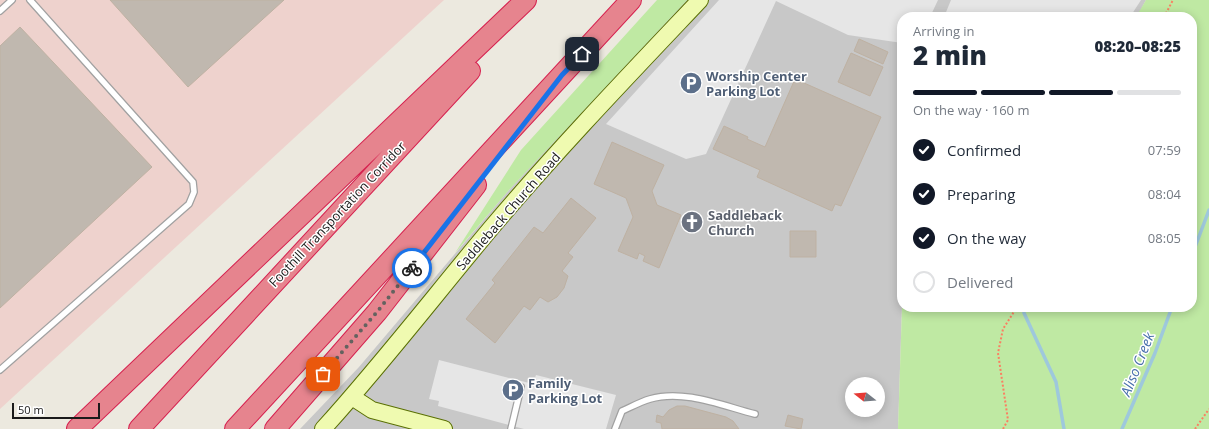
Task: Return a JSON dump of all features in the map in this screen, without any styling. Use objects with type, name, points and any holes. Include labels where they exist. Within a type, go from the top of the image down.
[{"type":"highway","points":[[77,429],[526,0]]},
{"type":"highway","name":"Foothill Transportation Corridor","points":[[139,429],[535,0]]},
{"type":"highway","points":[[235,429],[631,0]]},
{"type":"highway","points":[[275,429],[377,312],[562,75]]},
{"type":"main road","name":"Saddleback Church Road","points":[[323,429],[352,397],[493,226],[608,96],[700,0]]},
{"type":"main road","points":[[337,429],[342,423],[352,397],[372,410],[444,429]]},
{"type":"lane","points":[[0,11],[12,0]]},
{"type":"lane","points":[[0,370],[189,204],[194,192],[193,182],[30,0]]},
{"type":"lane","points":[[511,429],[521,387]]},
{"type":"lane","points":[[615,429],[622,411],[650,399],[671,396],[683,396],[756,414]]},
{"type":"path","points":[[1167,12],[1173,0]]},
{"type":"path","points":[[1003,429],[1008,420],[998,353],[1003,329],[1014,312]]},
{"type":"path","points":[[1195,429],[1209,409]]},
{"type":"shaded area","points":[[0,0],[444,0],[0,409]]},
{"type":"shaded area","name":"Saddleback Church","points":[[685,0],[1146,0],[1140,12],[897,12],[897,312],[902,312],[898,429],[300,429],[359,367],[509,190]]},
{"type":"shaded area","name":"Worship Center Parking Lot","points":[[719,0],[938,0],[932,12],[897,12],[897,42],[848,35],[776,1],[706,154],[686,159],[606,124]]},
{"type":"shaded area","points":[[951,0],[1141,0],[1133,12],[946,12]]},
{"type":"shaded area","name":"Family Parking Lot","points":[[439,360],[533,384],[536,375],[616,395],[606,429],[524,429],[438,406],[439,401],[429,399]]},
{"type":"green space","points":[[657,0],[687,0],[509,190],[455,253],[521,150]]},
{"type":"green space","points":[[1146,0],[1209,0],[1209,429],[898,429],[902,312],[1197,312],[1197,12],[1139,12]]},
{"type":"building","points":[[110,0],[284,0],[188,87]]},
{"type":"building","points":[[20,27],[152,167],[0,308],[0,46]]},
{"type":"building","points":[[859,39],[888,52],[883,64],[854,51]]},
{"type":"building","points":[[851,53],[883,67],[870,96],[838,82]]},
{"type":"building","points":[[795,79],[881,117],[841,206],[835,204],[832,211],[757,177],[760,170],[713,149],[724,126],[765,147]]},
{"type":"building","points":[[612,142],[664,165],[652,191],[657,205],[681,215],[659,268],[643,261],[645,256],[639,253],[637,259],[618,251],[633,217],[626,198],[594,184]]},
{"type":"building","points":[[571,198],[596,218],[568,253],[573,257],[562,271],[568,276],[564,288],[557,297],[548,302],[540,297],[530,310],[524,306],[495,343],[466,319],[495,283],[492,280],[534,227],[543,233]]},
{"type":"building","points":[[790,231],[816,231],[816,257],[790,257]]},
{"type":"building","points":[[677,406],[685,406],[726,417],[733,421],[739,429],[662,429],[661,423],[656,422],[657,415],[663,417],[669,410]]},
{"type":"building","points":[[788,415],[803,419],[801,429],[785,426]]},
{"type":"waterway","name":"Aliso Creek","points":[[1197,242],[1209,210]]},
{"type":"waterway","name":"Aliso Creek","points":[[1122,429],[1155,353],[1170,312]]},
{"type":"waterway","points":[[1024,313],[1056,382],[1064,429]]},
{"type":"way so far","points":[[323,374],[377,312],[412,268]]},
{"type":"place","name":"Worship Center Parking Lot","points":[[691,83]]},
{"type":"place","name":"Saddleback Church","points":[[692,222]]},
{"type":"place","name":"Family Parking Lot","points":[[513,390]]},
{"type":"route","points":[[412,268],[562,75],[582,54]]}]
